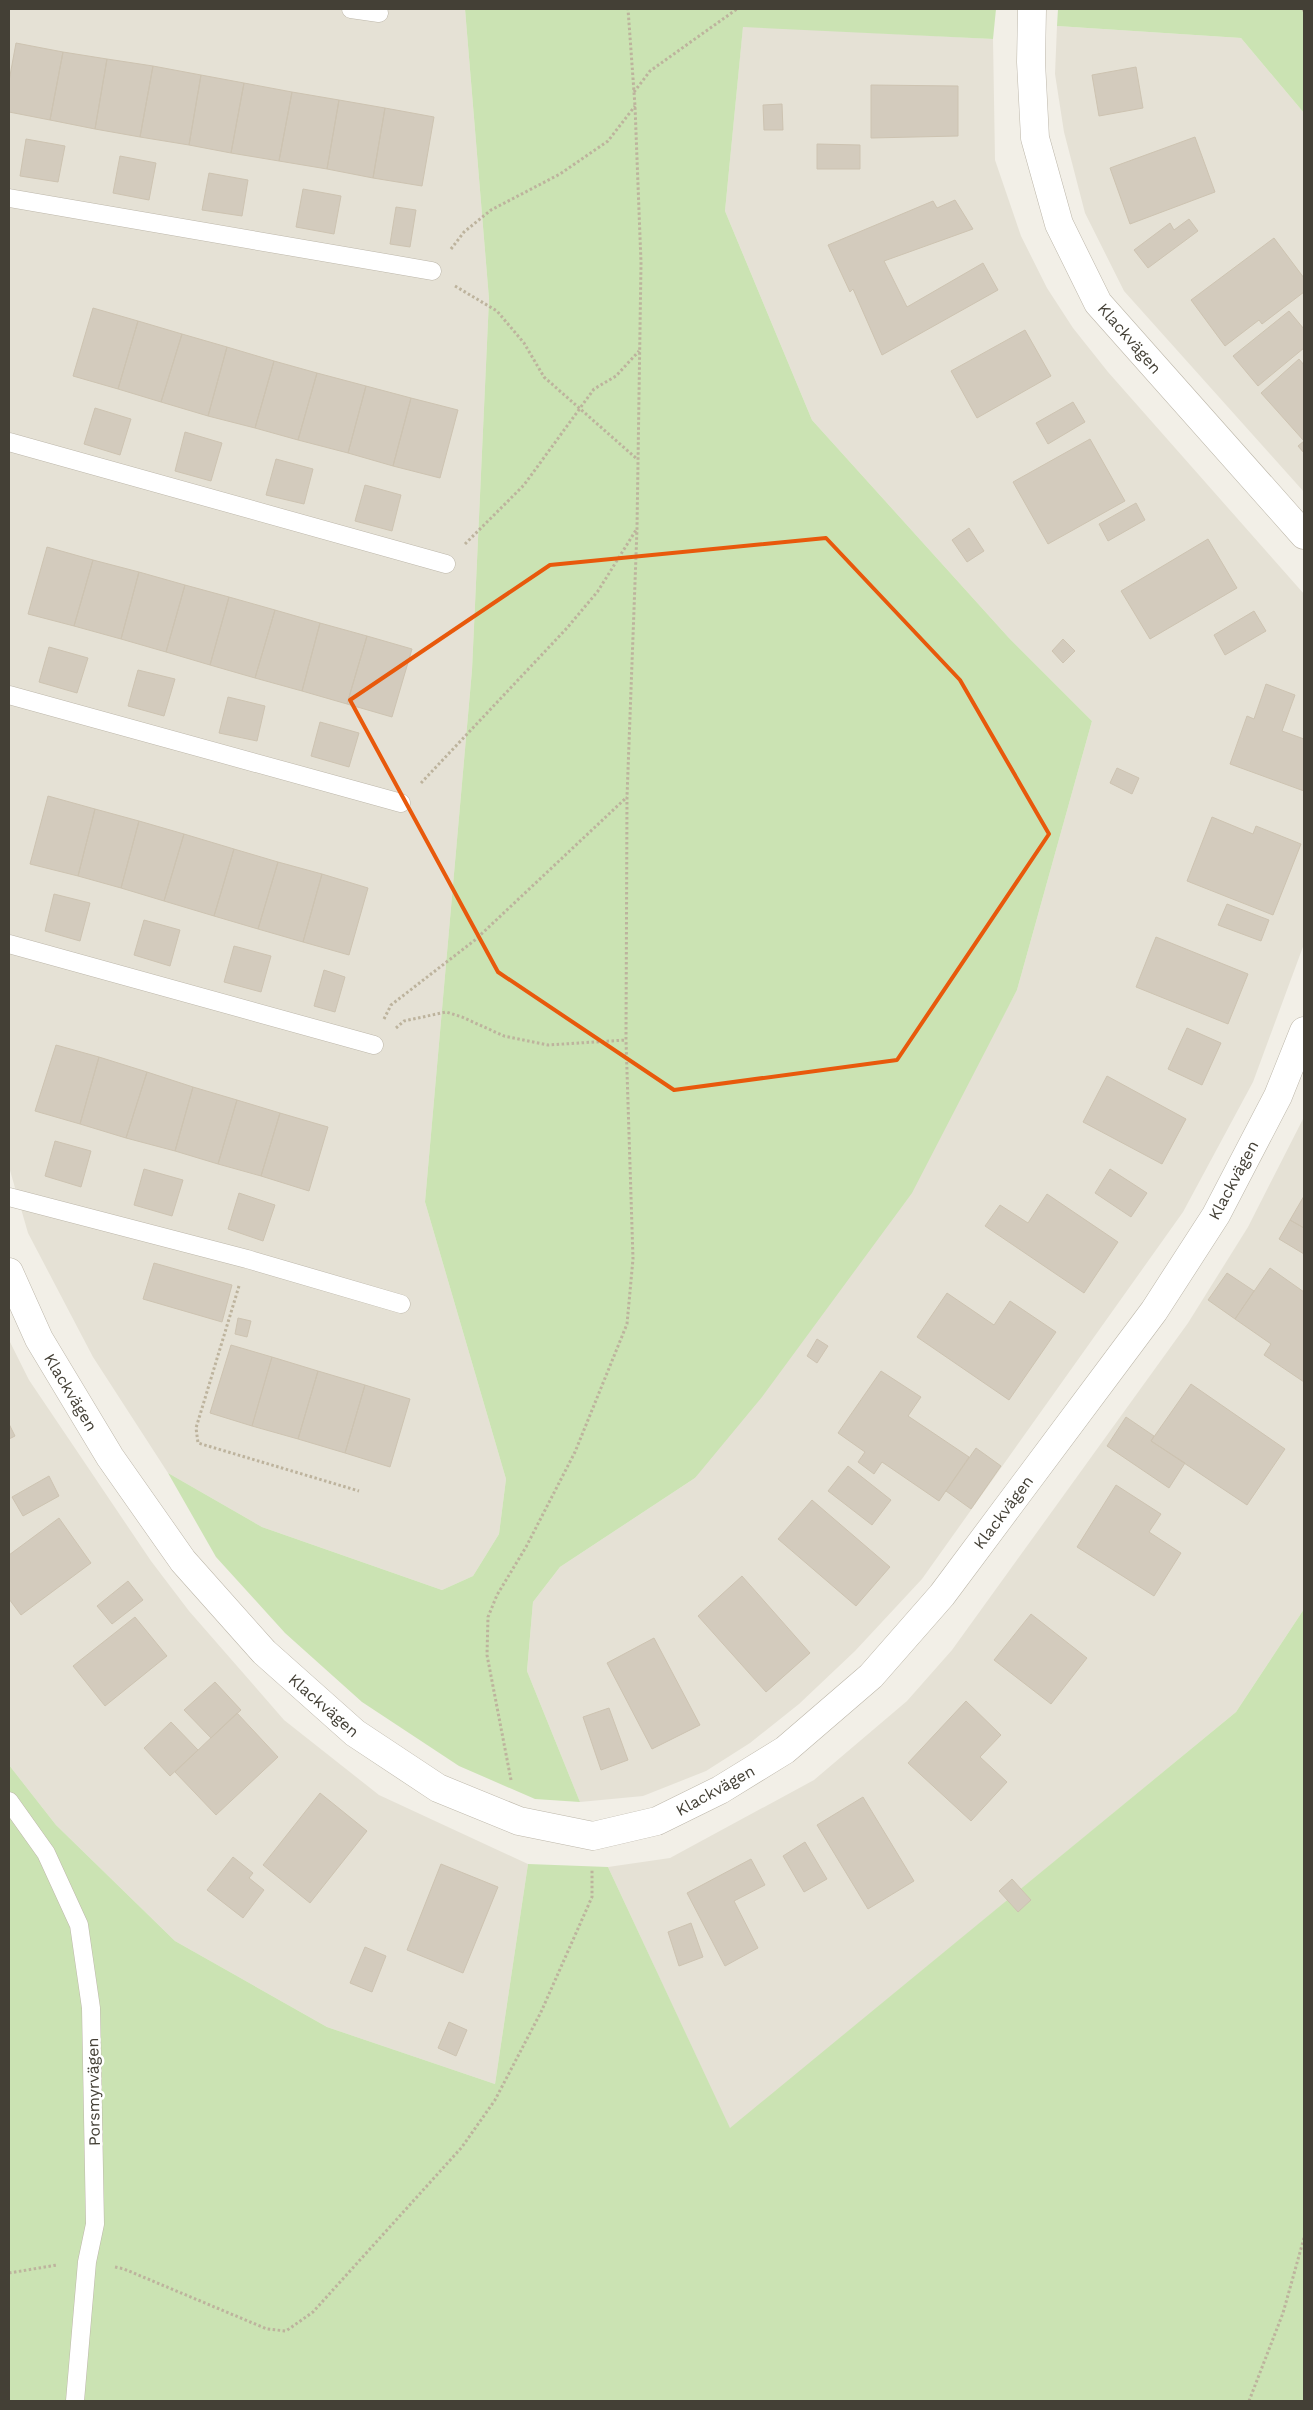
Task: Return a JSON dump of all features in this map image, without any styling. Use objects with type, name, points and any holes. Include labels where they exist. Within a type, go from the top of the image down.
[{"type":"street","name":"Klackvägen","points":[[1032,9],[1031,62],[1035,138],[1060,224],[1098,303],[1304,535]]},
{"type":"street","name":"Klackvägen","points":[[9,1272],[39,1339],[110,1457],[183,1561],[264,1652],[354,1733],[438,1788],[519,1821],[593,1836],[657,1821],[720,1790],[785,1750],[871,1676],[942,1595],[1154,1311],[1216,1215],[1278,1096],[1304,1031]]},
{"type":"lane","points":[[351,9],[379,13]]},
{"type":"lane","points":[[9,198],[432,271]]},
{"type":"lane","points":[[9,442],[446,564]]},
{"type":"lane","points":[[9,695],[401,803]]},
{"type":"lane","points":[[9,944],[374,1045]]},
{"type":"lane","points":[[9,1197],[247,1259],[401,1304]]},
{"type":"lane","name":"Porsmyrvägen","points":[[9,1801],[46,1853],[79,1925],[91,2008],[95,2224],[87,2262],[75,2401]]},
{"type":"path","points":[[519,1821],[487,1655],[488,1617],[496,1595],[526,1547],[575,1452],[627,1324],[633,1259],[626,1040],[627,797],[637,529],[641,263],[635,106],[628,9]]},
{"type":"path","points":[[634,92],[650,71],[737,9]]},
{"type":"path","points":[[635,106],[608,141],[560,174],[491,210],[464,232],[432,271],[497,312],[524,343],[544,376],[637,459]]},
{"type":"path","points":[[446,564],[495,512],[524,485],[594,390],[616,376],[640,351]]},
{"type":"path","points":[[401,803],[567,628],[598,591],[637,529]]},
{"type":"path","points":[[374,1045],[391,1005],[475,940],[627,797]]},
{"type":"path","points":[[374,1045],[404,1021],[446,1012],[462,1016],[504,1036],[548,1045],[626,1040]]},
{"type":"path","points":[[247,1259],[196,1428],[198,1443],[359,1491]]},
{"type":"path","points":[[9,2273],[87,2262],[124,2269],[267,2329],[286,2331],[312,2312],[462,2147],[495,2100],[541,2012],[592,1897],[593,1836]]},
{"type":"path","points":[[1249,2401],[1283,2313],[1304,2238]]},
{"type":"highlighted area","points":[[826,538],[960,680],[1049,834],[897,1060],[674,1090],[498,972],[350,700],[550,565]]},
{"type":"shaded area","points":[[9,9],[465,9],[489,299],[472,670],[425,1202],[506,1479],[499,1534],[473,1576],[442,1590],[262,1527],[168,1473],[93,1357],[28,1233],[9,1167]]},
{"type":"shaded area","points":[[743,26],[993,39],[995,160],[1021,236],[1047,288],[1073,328],[1108,372],[1304,594],[1304,944],[1253,1082],[1183,1212],[922,1579],[855,1651],[799,1704],[750,1743],[706,1771],[643,1796],[580,1802],[527,1671],[533,1602],[560,1567],[695,1478],[967,1083],[1017,990],[1092,721],[1009,638],[812,420],[725,211]]},
{"type":"shaded area","points":[[1057,26],[1241,38],[1304,113],[1304,492],[1124,291],[1085,213],[1064,132],[1055,74]]},
{"type":"shaded area","points":[[1304,1117],[1304,1609],[1236,1712],[730,2129],[608,1867],[670,1858],[814,1780],[907,1701],[952,1650],[1188,1323],[1248,1227]]},
{"type":"shaded area","points":[[9,1340],[29,1380],[151,1561],[189,1611],[284,1720],[379,1795],[528,1864],[495,2084],[327,2027],[175,1941],[56,1825],[9,1765]]},
{"type":"green space","points":[[465,9],[996,9],[993,39],[743,27],[725,211],[812,420],[1009,638],[1092,721],[1017,990],[912,1193],[762,1397],[695,1478],[560,1567],[533,1602],[527,1671],[580,1802],[535,1799],[459,1766],[362,1702],[285,1633],[216,1557],[168,1473],[262,1527],[442,1590],[473,1576],[499,1534],[506,1479],[425,1202],[472,670],[489,299]]},
{"type":"green space","points":[[1058,9],[1304,9],[1304,113],[1241,38],[1057,26]]},
{"type":"green space","points":[[1304,1609],[1304,2401],[9,2401],[9,1765],[56,1825],[175,1941],[327,2027],[495,2084],[528,1864],[608,1867],[730,2128],[1236,1712]]},
{"type":"building","points":[[16,43],[63,52],[50,120],[9,112],[9,81]]},
{"type":"building","points":[[63,52],[107,59],[95,129],[50,120]]},
{"type":"building","points":[[107,59],[153,66],[140,137],[95,129]]},
{"type":"building","points":[[153,66],[201,75],[189,145],[140,137]]},
{"type":"building","points":[[1136,67],[1143,108],[1099,116],[1092,75]]},
{"type":"building","points":[[201,75],[244,83],[231,153],[189,145]]},
{"type":"building","points":[[244,83],[292,92],[279,161],[231,153]]},
{"type":"building","points":[[871,85],[958,86],[958,136],[871,138]]},
{"type":"building","points":[[292,92],[339,100],[327,169],[279,161]]},
{"type":"building","points":[[339,100],[385,108],[373,178],[327,169]]},
{"type":"building","points":[[782,104],[783,130],[764,130],[763,105]]},
{"type":"building","points":[[385,108],[434,117],[422,186],[373,178]]},
{"type":"building","points":[[1195,137],[1215,192],[1130,224],[1110,168]]},
{"type":"building","points":[[26,139],[65,146],[58,182],[20,176]]},
{"type":"building","points":[[817,144],[860,145],[860,169],[817,169]]},
{"type":"building","points":[[120,156],[156,163],[149,200],[113,193]]},
{"type":"building","points":[[209,173],[248,180],[242,216],[202,210]]},
{"type":"building","points":[[303,189],[341,196],[334,234],[296,227]]},
{"type":"building","points":[[955,200],[973,229],[884,261],[907,307],[983,263],[998,290],[882,355],[853,289],[850,292],[828,245],[933,201],[937,208]]},
{"type":"building","points":[[396,207],[416,210],[410,247],[390,244]]},
{"type":"building","points":[[1189,219],[1198,231],[1148,268],[1134,250],[1170,223],[1174,230]]},
{"type":"building","points":[[1274,238],[1304,278],[1304,292],[1262,324],[1259,320],[1225,346],[1191,300]]},
{"type":"building","points":[[93,308],[138,321],[118,389],[73,376]]},
{"type":"building","points":[[1289,311],[1304,329],[1304,348],[1258,386],[1233,356]]},
{"type":"building","points":[[138,321],[182,334],[161,402],[118,389]]},
{"type":"building","points":[[1025,330],[1051,376],[977,418],[951,371]]},
{"type":"building","points":[[182,334],[227,347],[208,416],[161,402]]},
{"type":"building","points":[[227,347],[274,361],[255,428],[208,416]]},
{"type":"building","points":[[1299,359],[1304,365],[1304,441],[1261,393]]},
{"type":"building","points":[[274,361],[317,373],[298,440],[255,428]]},
{"type":"building","points":[[317,373],[366,386],[348,453],[298,440]]},
{"type":"building","points":[[366,386],[411,398],[393,466],[348,453]]},
{"type":"building","points":[[411,398],[458,410],[440,478],[393,466]]},
{"type":"building","points":[[1073,402],[1085,422],[1048,444],[1036,423]]},
{"type":"building","points":[[95,408],[131,419],[120,455],[84,444]]},
{"type":"building","points":[[185,432],[222,443],[211,481],[175,471]]},
{"type":"building","points":[[1090,439],[1125,501],[1048,544],[1013,482]]},
{"type":"building","points":[[1304,441],[1304,453],[1298,446]]},
{"type":"building","points":[[276,459],[313,469],[304,504],[266,495]]},
{"type":"building","points":[[365,485],[401,495],[392,531],[355,521]]},
{"type":"building","points":[[1136,503],[1145,520],[1108,541],[1099,524]]},
{"type":"building","points":[[969,528],[984,551],[967,562],[952,540]]},
{"type":"building","points":[[1208,539],[1237,588],[1150,639],[1121,591]]},
{"type":"building","points":[[47,547],[93,560],[74,626],[28,614]]},
{"type":"building","points":[[93,560],[139,572],[121,639],[74,626]]},
{"type":"building","points":[[139,572],[185,585],[166,652],[121,639]]},
{"type":"building","points":[[185,585],[229,597],[210,665],[166,652]]},
{"type":"building","points":[[229,597],[275,610],[255,678],[210,665]]},
{"type":"building","points":[[275,610],[320,623],[302,691],[255,678]]},
{"type":"building","points":[[1254,611],[1266,631],[1225,655],[1214,635]]},
{"type":"building","points":[[320,623],[367,636],[347,704],[302,691]]},
{"type":"building","points":[[367,636],[412,649],[392,717],[347,704]]},
{"type":"building","points":[[1063,639],[1075,651],[1063,663],[1052,651]]},
{"type":"building","points":[[49,647],[88,658],[77,693],[39,682]]},
{"type":"building","points":[[138,670],[175,679],[164,716],[128,706]]},
{"type":"building","points":[[1266,684],[1295,695],[1282,731],[1304,739],[1304,791],[1230,764],[1247,716],[1254,719]]},
{"type":"building","points":[[228,697],[265,706],[257,741],[219,733]]},
{"type":"building","points":[[320,722],[359,733],[349,767],[311,756]]},
{"type":"building","points":[[1117,768],[1139,778],[1132,794],[1110,783]]},
{"type":"building","points":[[48,796],[95,809],[78,876],[30,864]]},
{"type":"building","points":[[95,809],[139,821],[121,888],[78,876]]},
{"type":"building","points":[[1212,817],[1253,834],[1256,826],[1301,844],[1273,915],[1187,881]]},
{"type":"building","points":[[139,821],[184,834],[164,901],[121,888]]},
{"type":"building","points":[[184,834],[234,849],[214,916],[164,901]]},
{"type":"building","points":[[234,849],[278,862],[258,929],[214,916]]},
{"type":"building","points":[[278,862],[322,874],[303,942],[258,929]]},
{"type":"building","points":[[322,874],[368,888],[349,955],[303,942]]},
{"type":"building","points":[[54,894],[90,903],[80,941],[45,931]]},
{"type":"building","points":[[1227,904],[1269,920],[1261,941],[1218,925]]},
{"type":"building","points":[[144,920],[180,930],[170,966],[134,955]]},
{"type":"building","points":[[1156,937],[1248,974],[1228,1024],[1136,987]]},
{"type":"building","points":[[234,946],[271,956],[261,992],[224,982]]},
{"type":"building","points":[[324,970],[345,977],[335,1012],[314,1006]]},
{"type":"building","points":[[1187,1028],[1221,1043],[1202,1085],[1168,1069]]},
{"type":"building","points":[[56,1045],[99,1057],[80,1124],[35,1111]]},
{"type":"building","points":[[99,1057],[147,1072],[126,1138],[80,1124]]},
{"type":"building","points":[[147,1072],[193,1087],[175,1151],[126,1138]]},
{"type":"building","points":[[1107,1076],[1186,1119],[1162,1164],[1083,1122]]},
{"type":"building","points":[[193,1087],[237,1100],[218,1164],[175,1151]]},
{"type":"building","points":[[237,1100],[280,1113],[261,1176],[218,1164]]},
{"type":"building","points":[[280,1113],[328,1127],[309,1191],[261,1176]]},
{"type":"building","points":[[55,1141],[91,1151],[81,1187],[45,1176]]},
{"type":"building","points":[[144,1169],[183,1180],[172,1216],[134,1205]]},
{"type":"building","points":[[1110,1169],[1147,1193],[1131,1217],[1095,1193]]},
{"type":"building","points":[[239,1193],[275,1205],[263,1241],[228,1229]]},
{"type":"building","points":[[1047,1194],[1118,1242],[1084,1293],[985,1226],[1000,1205],[1028,1223]]},
{"type":"building","points":[[1304,1196],[1304,1228],[1290,1220]]},
{"type":"building","points":[[1290,1220],[1304,1228],[1304,1254],[1279,1239]]},
{"type":"building","points":[[154,1263],[232,1285],[222,1322],[143,1299]]},
{"type":"building","points":[[1270,1268],[1304,1292],[1304,1382],[1264,1355],[1271,1344],[1235,1319]]},
{"type":"building","points":[[1227,1273],[1254,1291],[1235,1319],[1208,1300]]},
{"type":"building","points":[[947,1293],[994,1325],[1010,1301],[1056,1332],[1009,1400],[917,1337]]},
{"type":"building","points":[[238,1318],[251,1321],[247,1337],[235,1334]]},
{"type":"building","points":[[817,1339],[828,1346],[817,1363],[807,1356]]},
{"type":"building","points":[[231,1345],[272,1357],[252,1426],[210,1413]]},
{"type":"building","points":[[272,1357],[318,1371],[298,1439],[252,1426]]},
{"type":"building","points":[[318,1371],[365,1385],[345,1453],[298,1439]]},
{"type":"building","points":[[881,1371],[921,1397],[908,1416],[969,1457],[939,1501],[882,1462],[874,1474],[858,1462],[865,1452],[838,1433]]},
{"type":"building","points":[[1191,1384],[1285,1449],[1247,1505],[1151,1441]]},
{"type":"building","points":[[365,1385],[410,1399],[390,1467],[345,1453]]},
{"type":"building","points":[[1126,1417],[1154,1436],[1151,1441],[1185,1463],[1169,1488],[1107,1446]]},
{"type":"building","points":[[9,1424],[15,1436],[9,1439]]},
{"type":"building","points":[[976,1448],[1001,1466],[971,1509],[946,1491]]},
{"type":"building","points":[[848,1466],[891,1500],[872,1525],[828,1491]]},
{"type":"building","points":[[49,1476],[59,1496],[23,1516],[12,1497]]},
{"type":"building","points":[[1116,1485],[1161,1514],[1149,1532],[1181,1553],[1154,1596],[1077,1547]]},
{"type":"building","points":[[812,1500],[890,1567],[856,1606],[778,1539]]},
{"type":"building","points":[[59,1518],[91,1563],[21,1615],[9,1599],[9,1555]]},
{"type":"building","points":[[742,1576],[810,1653],[766,1692],[698,1616]]},
{"type":"building","points":[[128,1581],[143,1600],[112,1624],[97,1606]]},
{"type":"building","points":[[1031,1614],[1087,1658],[1051,1704],[994,1660]]},
{"type":"building","points":[[135,1617],[167,1656],[105,1706],[73,1666]]},
{"type":"building","points":[[654,1638],[700,1725],[652,1749],[607,1663]]},
{"type":"building","points":[[215,1682],[241,1710],[211,1738],[184,1710]]},
{"type":"building","points":[[966,1701],[1001,1735],[980,1757],[1007,1782],[971,1821],[908,1763]]},
{"type":"building","points":[[609,1708],[628,1760],[601,1770],[583,1717]]},
{"type":"building","points":[[237,1713],[278,1757],[216,1815],[175,1772]]},
{"type":"building","points":[[171,1722],[198,1750],[170,1776],[144,1748]]},
{"type":"building","points":[[320,1793],[367,1831],[310,1903],[263,1865]]},
{"type":"building","points":[[863,1797],[914,1881],[868,1909],[817,1825]]},
{"type":"building","points":[[805,1842],[827,1879],[804,1892],[783,1856]]},
{"type":"building","points":[[233,1857],[253,1873],[249,1878],[264,1890],[243,1918],[207,1890]]},
{"type":"building","points":[[751,1859],[765,1885],[734,1901],[758,1948],[725,1966],[687,1893]]},
{"type":"building","points":[[441,1864],[498,1887],[463,1973],[407,1950]]},
{"type":"building","points":[[1012,1879],[1031,1900],[1018,1912],[999,1891]]},
{"type":"building","points":[[691,1923],[703,1957],[679,1966],[668,1932]]},
{"type":"building","points":[[365,1947],[386,1956],[372,1992],[350,1983]]},
{"type":"building","points":[[449,2022],[467,2030],[456,2056],[438,2048]]}]
